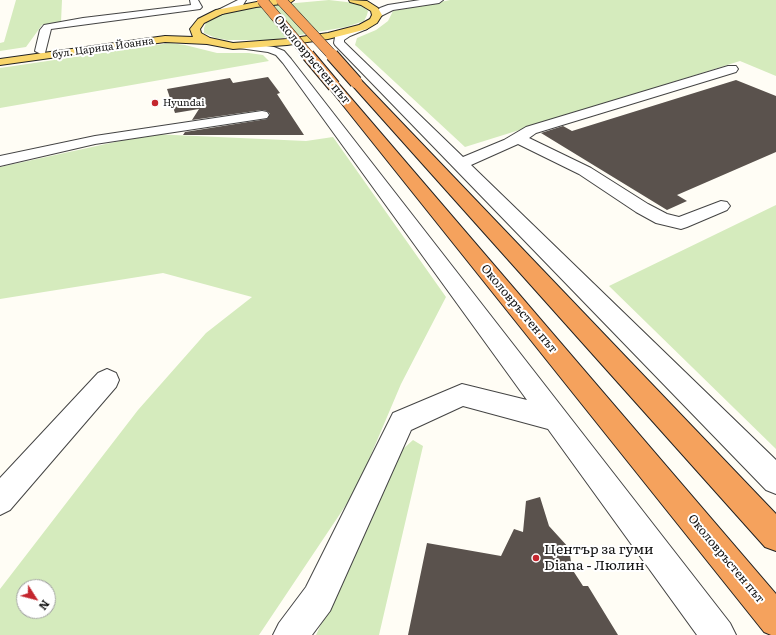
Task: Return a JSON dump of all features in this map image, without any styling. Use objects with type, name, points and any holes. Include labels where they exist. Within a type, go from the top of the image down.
[{"type":"highway","name":"Околовръстен път","points":[[262,0],[776,620]]},
{"type":"highway","name":"Околовръстен път","points":[[281,0],[776,536]]},
{"type":"main road","name":"бул. Царица Йоанна","points":[[0,56],[165,34],[184,29],[219,12],[256,4],[290,0]]},
{"type":"main road","points":[[353,0],[364,3],[375,10],[370,21]]},
{"type":"main road","points":[[201,21],[195,29],[199,37],[207,41]]},
{"type":"main road","name":"бул. Царица Йоанна","points":[[0,62],[165,39],[186,39],[243,46],[315,38],[370,21]]},
{"type":"street","points":[[40,51],[46,30],[52,26],[197,7],[194,0]]},
{"type":"street","points":[[219,12],[240,3],[242,0]]},
{"type":"street","points":[[364,3],[408,0]]},
{"type":"street","points":[[439,0],[391,7],[383,10],[370,21],[339,39],[339,43],[776,480]]},
{"type":"street","name":"Околовръстен път","points":[[243,46],[270,49],[280,53],[355,150],[718,635]]},
{"type":"street","points":[[460,164],[518,138],[531,130],[732,70]]},
{"type":"street","points":[[0,161],[95,140],[262,114]]},
{"type":"street","points":[[518,138],[585,171],[642,208],[662,219],[681,223],[721,206]]},
{"type":"street","points":[[495,149],[509,157]]},
{"type":"street","points":[[0,500],[106,380]]},
{"type":"street","points":[[291,635],[318,600],[402,422],[462,395],[557,420]]},
{"type":"green space","points":[[16,0],[62,0],[61,22],[42,25],[26,47],[0,51],[0,43],[4,42]]},
{"type":"green space","points":[[329,0],[355,3],[364,7],[368,11],[367,15],[364,21],[346,27],[271,40],[227,40],[216,38],[204,33],[206,23],[216,17],[234,11],[274,5]]},
{"type":"green space","points":[[450,0],[776,0],[776,76],[740,61],[465,147],[355,45],[357,38],[376,30],[388,21],[393,11]]},
{"type":"green space","points":[[170,43],[217,53],[249,53],[263,55],[269,61],[0,108],[0,68]]},
{"type":"green space","points":[[152,134],[306,141],[333,137],[446,297],[401,384],[356,490],[259,635],[0,635],[0,589],[138,410],[206,333],[252,297],[163,273],[0,299],[0,167]]},
{"type":"green space","points":[[776,205],[776,449],[609,286]]},
{"type":"green space","points":[[413,440],[423,446],[379,635],[316,635],[403,449]]},
{"type":"building","points":[[268,77],[280,93],[277,94],[304,135],[183,135],[185,132],[267,119],[270,114],[267,111],[262,110],[192,120],[199,109],[175,113],[167,89],[230,78],[233,83]]},
{"type":"building","points":[[736,80],[776,96],[776,152],[677,195],[687,201],[667,210],[541,133],[563,126],[572,131]]},
{"type":"building","points":[[540,497],[549,526],[569,548],[572,569],[583,586],[588,586],[618,635],[408,635],[427,543],[501,556],[514,529],[523,532],[526,501]]},
{"type":"place","name":"Hyundai","points":[[155,103]]},
{"type":"place","name":"Център за гуми Diana - Люлин","points":[[536,558]]}]
